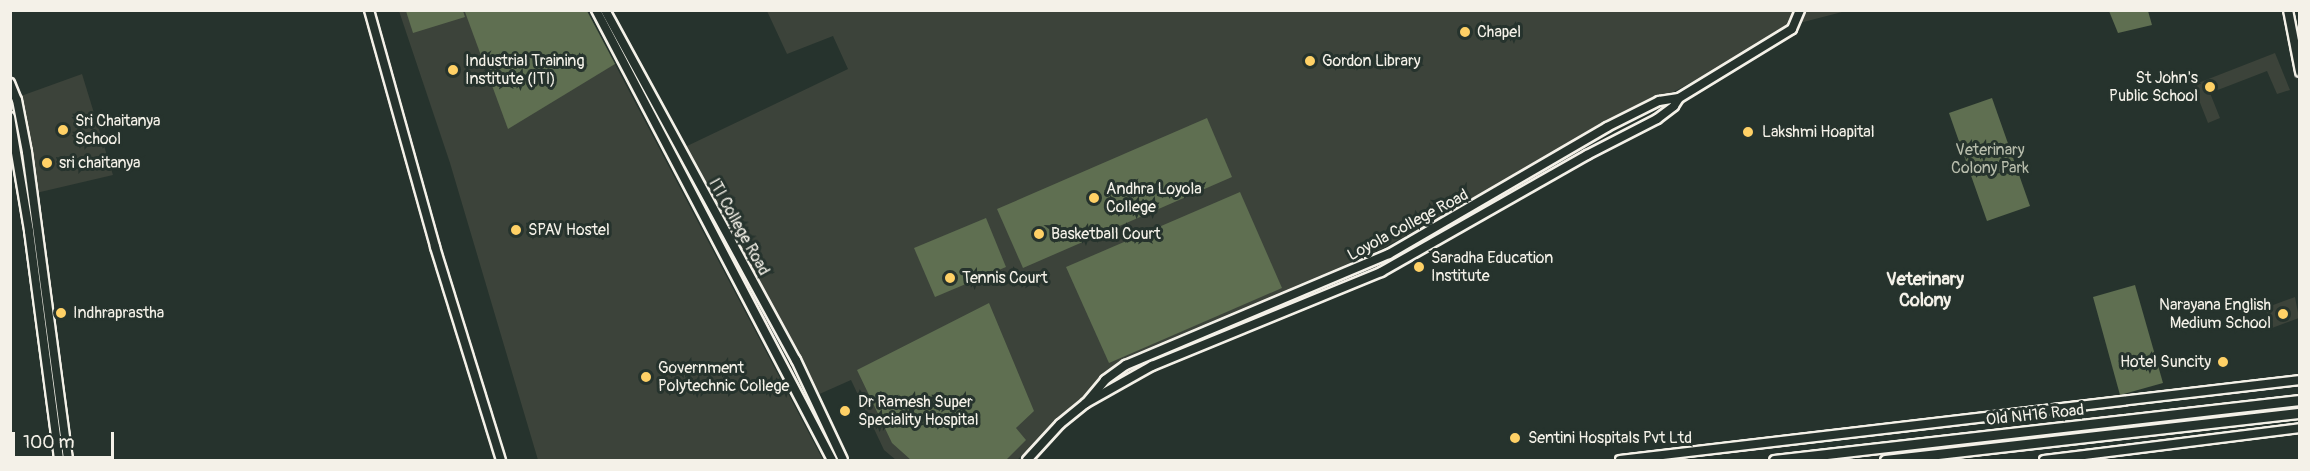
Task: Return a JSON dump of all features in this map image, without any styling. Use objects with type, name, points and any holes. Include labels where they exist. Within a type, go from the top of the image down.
[{"type":"main road","name":"Old NH16 Road","points":[[1774,460],[2300,400]]},
{"type":"main road","name":"Old NH16 Road","points":[[1885,460],[2300,413]]},
{"type":"street","points":[[369,10],[435,247],[501,460]]},
{"type":"street","name":"ITI College Road","points":[[596,10],[832,460]]},
{"type":"street","name":"ITI College Road","points":[[605,10],[790,350],[843,460]]},
{"type":"street","name":"Loyola College Road","points":[[1086,403],[1099,386],[1126,365],[1389,254],[1607,127],[1659,100],[1679,98],[1792,28],[1800,10]]},
{"type":"street","points":[[2288,10],[2300,72]]},
{"type":"street","points":[[10,83],[17,100],[29,163],[68,460]]},
{"type":"street","name":"Loyola College Road","points":[[1027,460],[1060,424],[1086,403],[1152,366],[1381,272],[1587,155],[1656,119],[1674,106],[1679,98]]},
{"type":"street","points":[[10,117],[29,231],[59,460]]},
{"type":"street","points":[[1620,460],[2300,380]]},
{"type":"street","points":[[2044,460],[2300,428]]},
{"type":"shaded area","points":[[399,11],[587,11],[823,460],[538,460],[450,163]]},
{"type":"shaded area","name":"Andhra Loyola College","points":[[767,11],[1846,11],[1784,27],[1731,61],[1381,249],[1112,369],[1017,460],[896,460],[884,450],[851,380],[815,396],[685,147],[848,69],[833,36],[787,54]]},
{"type":"shaded area","name":"St John's Public School","points":[[2275,53],[2290,90],[2277,94],[2267,71],[2210,93],[2220,118],[2208,123],[2193,85]]},
{"type":"shaded area","name":"Sri Chaitanya School","points":[[82,74],[113,175],[36,193],[21,96]]},
{"type":"shaded area","name":"Narayana English Medium School","points":[[2295,297],[2299,318],[2272,328],[2265,308]]},
{"type":"green space","points":[[406,11],[463,11],[465,17],[413,33]]},
{"type":"green space","points":[[587,11],[615,64],[508,129],[465,12]]},
{"type":"green space","points":[[2109,11],[2148,11],[2152,25],[2118,33]]},
{"type":"green space","name":"Veterinary Colony Park","points":[[1992,98],[2030,206],[1987,221],[1949,113]]},
{"type":"green space","points":[[1207,118],[1232,177],[1023,268],[997,209]]},
{"type":"green space","points":[[1240,192],[1282,288],[1109,363],[1066,267]]},
{"type":"green space","points":[[986,218],[1006,267],[935,297],[914,248]]},
{"type":"green space","points":[[2135,285],[2163,383],[2120,395],[2093,297]]},
{"type":"green space","points":[[989,303],[1034,411],[1016,428],[1026,440],[1006,460],[911,460],[892,443],[857,370]]},
{"type":"place","name":"Chapel","points":[[1465,32]]},
{"type":"place","name":"Gordon Library","points":[[1310,61]]},
{"type":"place","name":"Industrial Training Institute (ITI)","points":[[453,70]]},
{"type":"place","name":"St John's Public School","points":[[2210,87]]},
{"type":"place","name":"Sri Chaitanya School","points":[[63,130]]},
{"type":"place","name":"Lakshmi Hoapital","points":[[1748,132]]},
{"type":"place","name":"sri chaitanya","points":[[47,163]]},
{"type":"place","name":"Andhra Loyola College","points":[[1094,198]]},
{"type":"place","name":"SPAV Hostel","points":[[516,230]]},
{"type":"place","name":"Basketball Court","points":[[1039,234]]},
{"type":"place","name":"Saradha Education Institute","points":[[1419,267]]},
{"type":"place","name":"Tennis Court","points":[[950,278]]},
{"type":"place","name":"Indhraprastha","points":[[61,313]]},
{"type":"place","name":"Narayana English Medium School","points":[[2283,314]]},
{"type":"place","name":"Hotel Suncity","points":[[2223,362]]},
{"type":"place","name":"Government Polytechnic College","points":[[646,377]]},
{"type":"place","name":"Dr Ramesh Super Speciality Hospital","points":[[845,411]]},
{"type":"place","name":"Sentini Hospitals Pvt Ltd","points":[[1515,438]]},
{"type":"district","name":"Veterinary Colony","points":[[1925,291]]}]
